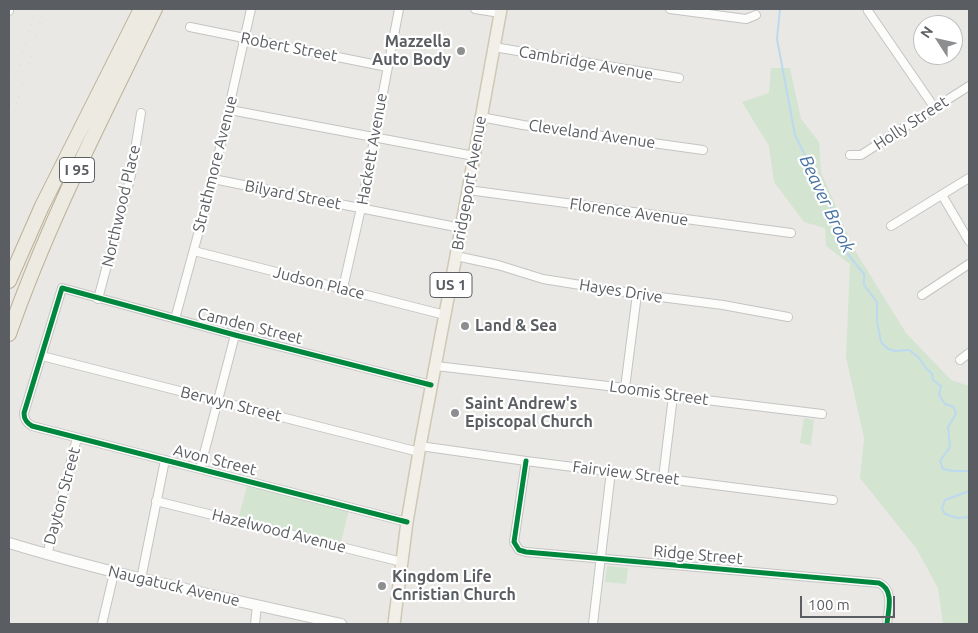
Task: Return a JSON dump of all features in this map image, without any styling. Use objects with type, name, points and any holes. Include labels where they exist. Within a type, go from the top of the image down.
[{"type":"highway","name":"I 95","points":[[9,281],[42,206],[141,9]]},
{"type":"highway","name":"I 95","points":[[9,334],[36,262],[60,206],[155,9]]},
{"type":"main road","name":"Bridgeport Avenue","points":[[394,624],[407,522],[501,11]]},
{"type":"main road","name":"Naugatuck Avenue","points":[[9,543],[114,573],[341,624]]},
{"type":"street","name":"Strathmore Avenue","points":[[175,319],[213,180],[251,9]]},
{"type":"street","name":"Hackett Avenue","points":[[343,288],[361,208],[398,9]]},
{"type":"street","points":[[475,9],[501,11]]},
{"type":"street","points":[[670,9],[746,19],[756,15]]},
{"type":"street","points":[[868,10],[934,107]]},
{"type":"street","name":"Robert Street","points":[[190,27],[387,67]]},
{"type":"street","name":"Cambridge Avenue","points":[[494,47],[679,78]]},
{"type":"street","name":"Holly Street","points":[[850,155],[861,155],[969,86]]},
{"type":"street","points":[[230,110],[474,156]]},
{"type":"street","name":"Northwood Place","points":[[98,299],[131,175],[141,113]]},
{"type":"street","name":"Cleveland Avenue","points":[[481,117],[703,150]]},
{"type":"street","points":[[891,226],[969,178]]},
{"type":"street","name":"Bilyard Street","points":[[213,180],[461,228]]},
{"type":"street","name":"Florence Avenue","points":[[468,190],[791,233]]},
{"type":"street","points":[[942,195],[969,241]]},
{"type":"street","name":"Judson Place","points":[[194,251],[445,315]]},
{"type":"street","name":"Hayes Drive","points":[[456,256],[498,265],[543,279],[788,317]]},
{"type":"street","points":[[922,295],[969,264]]},
{"type":"street","name":"Camden Street","points":[[42,356],[62,288],[235,335],[432,385]]},
{"type":"street","points":[[626,388],[637,294]]},
{"type":"street","points":[[200,469],[235,335]]},
{"type":"street","points":[[960,360],[969,353]]},
{"type":"street","name":"Berwyn Street","points":[[42,356],[218,401],[420,449]]},
{"type":"street","name":"Avon Street","points":[[42,356],[24,413],[26,421],[32,426],[407,522]]},
{"type":"street","name":"Loomis Street","points":[[436,366],[626,388],[673,396],[822,414]]},
{"type":"street","points":[[663,478],[673,396]]},
{"type":"street","name":"Dayton Street","points":[[47,555],[77,438]]},
{"type":"street","name":"Fairview Street","points":[[420,449],[611,471],[832,500]]},
{"type":"street","points":[[141,579],[165,460]]},
{"type":"street","name":"Ridge Street","points":[[526,461],[514,542],[519,550],[876,583],[884,585],[888,591],[887,624]]},
{"type":"street","points":[[593,624],[611,471]]},
{"type":"street","name":"Hazelwood Avenue","points":[[156,501],[402,562]]},
{"type":"street","points":[[102,624],[114,573]]},
{"type":"street","points":[[255,624],[257,605]]},
{"type":"green space","points":[[771,68],[790,68],[801,119],[819,142],[821,172],[854,249],[906,333],[951,380],[969,386],[969,624],[943,624],[938,588],[916,548],[860,478],[864,438],[846,357],[850,264],[826,246],[825,228],[804,222],[774,182],[769,146],[742,102],[769,93]]},
{"type":"green space","points":[[804,418],[814,420],[811,445],[800,443]]},
{"type":"green space","points":[[248,483],[349,510],[341,542],[241,518],[239,516]]},
{"type":"green space","points":[[607,566],[628,568],[626,584],[605,582]]},
{"type":"waterway","name":"Beaver Brook","points":[[780,9],[777,39],[795,135],[836,217],[846,252],[864,274],[864,285],[877,302],[877,321],[881,342],[888,349],[895,351],[909,350],[918,357],[932,374],[933,380],[941,386],[939,395],[945,404],[954,407],[956,414],[948,427],[950,447],[940,461],[943,469],[969,471]]},
{"type":"waterway","name":"Beaver Brook","points":[[969,491],[945,500],[942,508],[945,514],[957,518],[969,517]]},
{"type":"railway","points":[[16,79],[35,9]]},
{"type":"railway","points":[[9,131],[44,9]]},
{"type":"railway","points":[[9,91],[15,71]]},
{"type":"cycle path","points":[[407,522],[32,426],[26,421],[24,413],[62,288],[431,385]]},
{"type":"cycle path","points":[[526,461],[514,542],[519,550],[879,583],[884,586],[889,596],[887,624]]},
{"type":"place","name":"Mazzella Auto Body","points":[[461,51]]},
{"type":"place","name":"Land & Sea","points":[[465,326]]},
{"type":"place","name":"Saint Andrew's Episcopal Church","points":[[455,413]]},
{"type":"place","name":"Kingdom Life Cnristian Church","points":[[382,586]]}]
